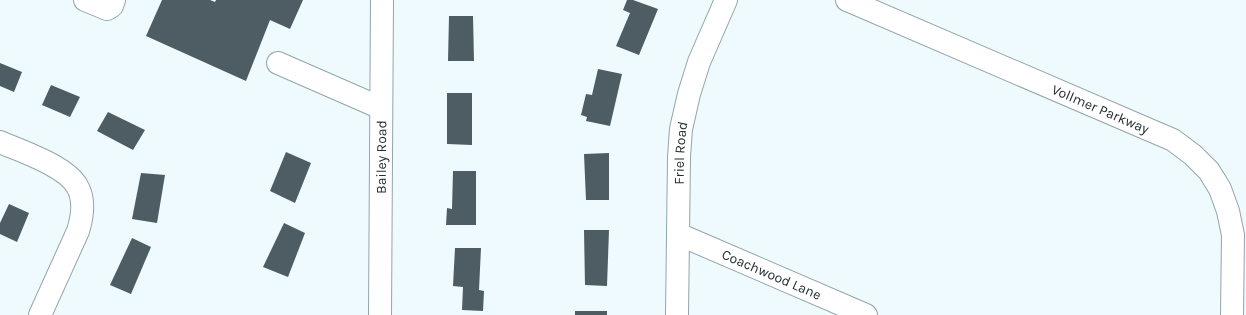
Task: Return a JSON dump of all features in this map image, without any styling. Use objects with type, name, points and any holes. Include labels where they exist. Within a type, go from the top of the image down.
[{"type":"street","points":[[85,0],[107,9],[112,6],[114,0]]},
{"type":"street","name":"Bailey Road","points":[[380,315],[382,0]]},
{"type":"street","name":"Friel Road","points":[[677,315],[679,157],[683,122],[689,94],[699,62],[726,0]]},
{"type":"street","name":"Vollmer Parkway","points":[[847,0],[1173,140],[1193,155],[1209,172],[1220,189],[1228,211],[1234,235],[1232,315]]},
{"type":"street","points":[[278,63],[381,108]]},
{"type":"street","points":[[0,142],[60,170],[72,179],[78,187],[81,196],[82,205],[78,231],[40,315]]},
{"type":"street","name":"Coachwood Lane","points":[[678,234],[866,315]]},
{"type":"building","points":[[162,0],[210,0],[215,2],[216,0],[303,0],[290,29],[270,20],[246,81],[146,36]]},
{"type":"building","points":[[627,0],[633,0],[658,9],[639,55],[616,46],[630,13],[623,10]]},
{"type":"building","points":[[449,16],[473,16],[474,61],[448,61]]},
{"type":"building","points":[[0,63],[22,72],[14,92],[0,86]]},
{"type":"building","points":[[598,69],[622,74],[610,126],[586,121],[587,117],[581,115],[586,94],[592,95]]},
{"type":"building","points":[[51,85],[80,97],[70,117],[42,105]]},
{"type":"building","points":[[447,93],[472,93],[472,145],[447,144]]},
{"type":"building","points":[[108,112],[145,130],[133,150],[97,131]]},
{"type":"building","points":[[286,152],[311,163],[295,203],[270,191]]},
{"type":"building","points":[[609,153],[609,200],[586,200],[584,154]]},
{"type":"building","points":[[453,171],[476,171],[476,225],[446,225],[447,208],[452,209]]},
{"type":"building","points":[[141,173],[165,175],[157,223],[132,219]]},
{"type":"building","points":[[9,204],[29,213],[17,242],[0,234],[0,223]]},
{"type":"building","points":[[284,223],[305,233],[288,277],[263,267]]},
{"type":"building","points":[[584,230],[609,230],[607,286],[585,285]]},
{"type":"building","points":[[132,238],[151,247],[131,294],[110,285]]},
{"type":"building","points":[[455,248],[481,248],[479,290],[484,291],[483,311],[462,310],[463,287],[453,286]]},
{"type":"building","points":[[575,311],[607,311],[607,315],[575,315]]}]
